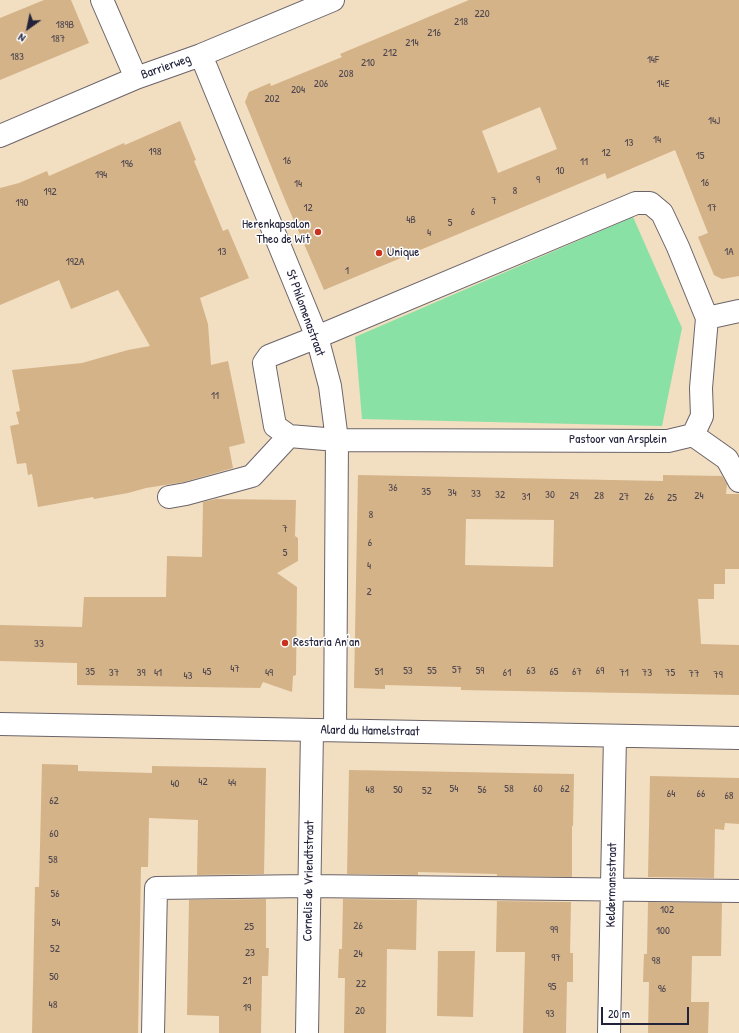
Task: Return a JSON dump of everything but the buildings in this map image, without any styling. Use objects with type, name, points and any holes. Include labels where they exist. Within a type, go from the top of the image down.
[{"type":"street","points":[[102,0],[136,78]]},
{"type":"street","name":"Barrierweg","points":[[0,136],[136,78],[202,55],[333,0]]},
{"type":"street","name":"St Philomenastraat","points":[[202,55],[317,337],[330,386],[337,440],[335,730]]},
{"type":"street","points":[[170,497],[252,476],[289,436],[275,426],[264,364],[269,356],[636,203],[650,203],[662,213],[678,247],[707,318],[702,388],[702,416],[693,435],[727,459],[739,481]]},
{"type":"street","points":[[707,318],[739,311]]},
{"type":"street","name":"Pastoor van Arsplein","points":[[289,436],[337,440],[668,441],[693,435]]},
{"type":"street","name":"Alard du Hamelstraat","points":[[0,724],[739,738]]},
{"type":"street","name":"Cornelis de Vriendtstraat","points":[[307,1033],[312,730]]},
{"type":"street","name":"Keldermansstraat","points":[[609,1033],[615,736]]},
{"type":"street","points":[[153,1033],[156,888],[309,886],[739,891]]},
{"type":"green space","points":[[633,217],[682,328],[662,426],[362,419],[355,337]]},
{"type":"place","name":"Herenkapsalon Theo de Wit","points":[[318,232]]},
{"type":"place","name":"Unique","points":[[379,253]]},
{"type":"place","name":"Restaria An'an","points":[[285,643]]}]
